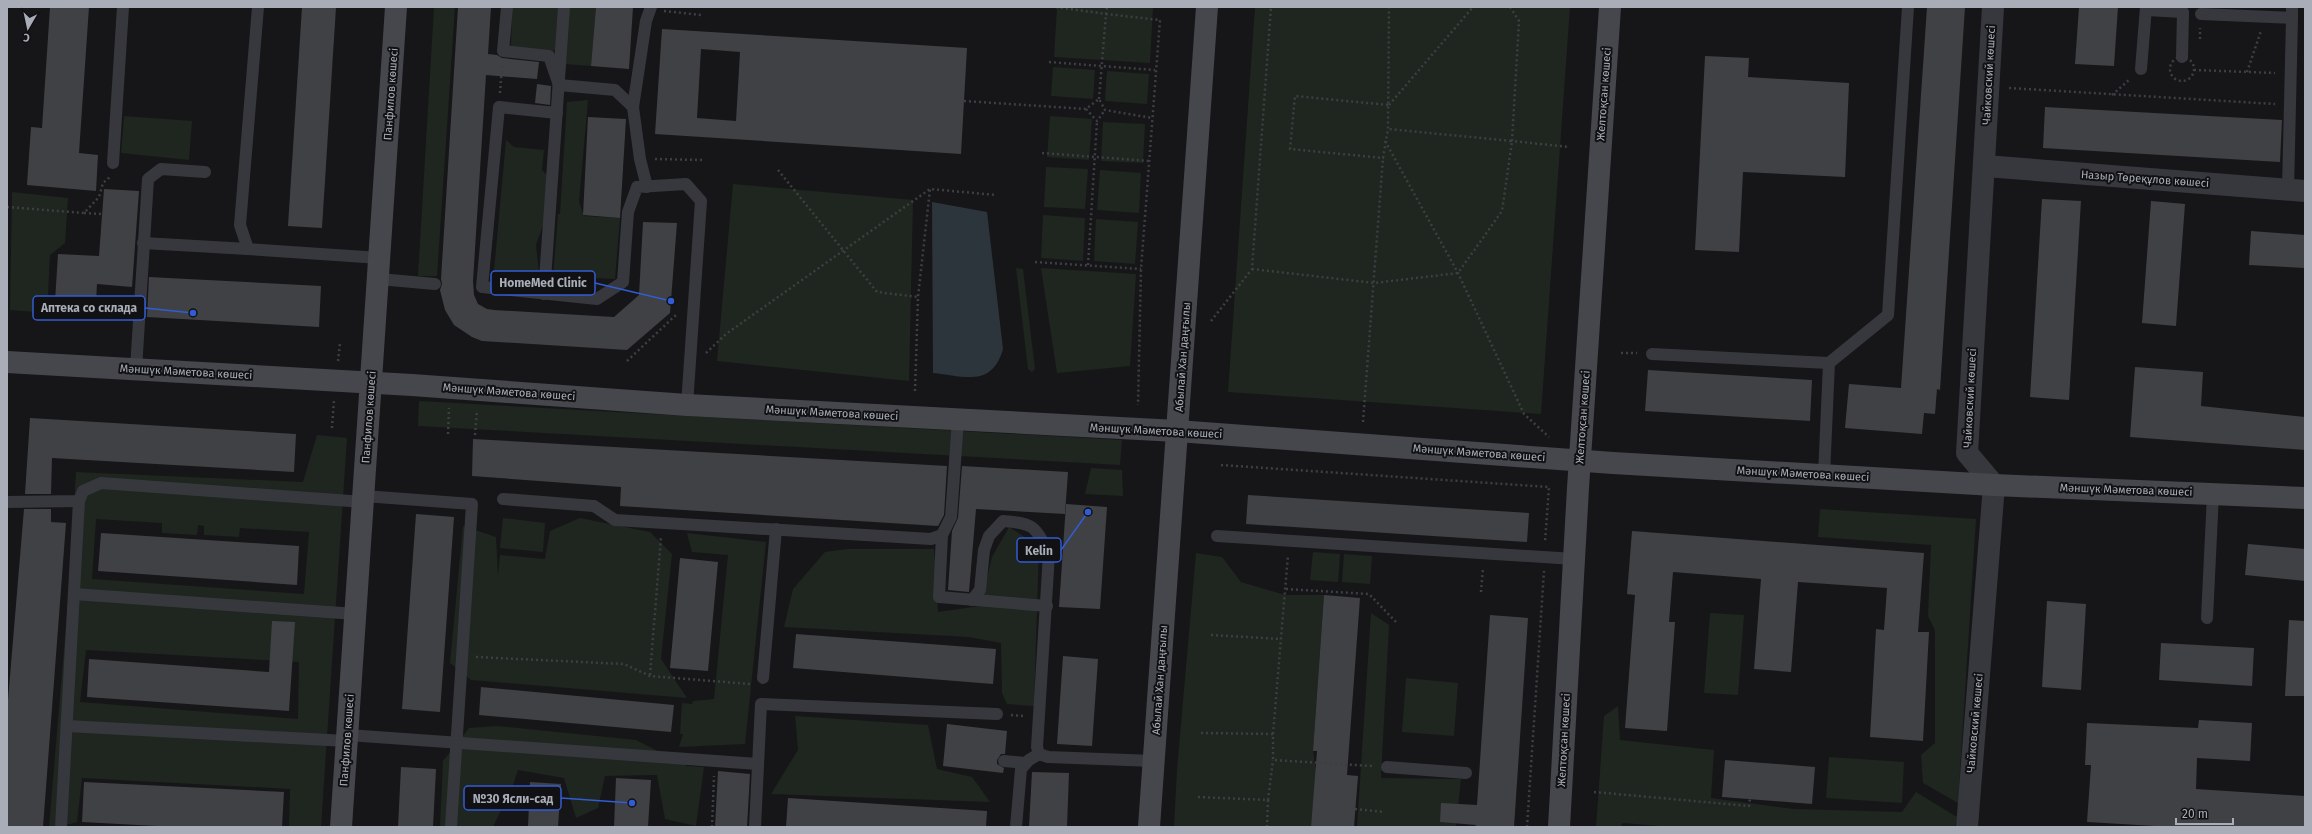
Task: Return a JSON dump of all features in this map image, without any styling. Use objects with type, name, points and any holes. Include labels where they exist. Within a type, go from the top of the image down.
[{"type":"street","name":"Панфилов көшесі","points":[[342,827],[396,7]]},
{"type":"street","name":"Абылай Хан даңғылы","points":[[1149,827],[1207,7]]},
{"type":"street","name":"Желтоқсан көшесі","points":[[1559,827],[1580,461],[1610,7]]},
{"type":"street","name":"Чайковский көшесі","points":[[1967,827],[1994,485],[1967,453],[1985,166],[1993,7]]},
{"type":"street","name":"Назыр Төреқұлов көшесі","points":[[1985,166],[2296,191]]},
{"type":"street","name":"Мәншүк Мәметова көшесі","points":[[7,362],[372,383],[687,405],[1177,431],[1580,461],[1994,485],[2305,498]]},
{"type":"lane","points":[[113,163],[124,7]]},
{"type":"lane","points":[[248,249],[240,225],[258,7]]},
{"type":"lane","points":[[507,7],[504,51],[549,56],[559,85]]},
{"type":"lane","points":[[544,294],[564,7]]},
{"type":"lane","points":[[1652,354],[1829,363],[1888,315],[1908,7]]},
{"type":"lane","points":[[2141,69],[2146,8],[2183,12],[2182,57]]},
{"type":"lane","points":[[647,187],[640,159],[633,107],[650,9]]},
{"type":"lane","points":[[2201,14],[2266,17],[2292,13],[2290,105],[2296,191]]},
{"type":"lane","points":[[559,85],[615,90],[633,107]]},
{"type":"lane","points":[[557,113],[499,107],[482,287],[598,299],[623,282],[628,212],[637,187],[686,184],[701,201],[687,405]]},
{"type":"lane","points":[[136,369],[148,179],[161,169],[206,172]]},
{"type":"lane","points":[[143,243],[248,249],[379,269],[435,284]]},
{"type":"lane","points":[[1824,475],[1829,363]]},
{"type":"lane","points":[[958,420],[951,518],[942,535],[938,597],[1047,606]]},
{"type":"lane","points":[[61,827],[79,501],[83,491],[101,483],[472,504],[451,827]]},
{"type":"lane","points":[[2207,618],[2213,494]]},
{"type":"lane","points":[[502,499],[594,506],[615,520],[776,528],[931,539],[942,535]]},
{"type":"lane","points":[[7,502],[79,501]]},
{"type":"lane","points":[[972,600],[980,590],[984,550],[989,536],[1003,520],[1026,523],[1039,534],[1049,554],[1047,606],[1037,747],[1039,754]]},
{"type":"lane","points":[[759,681],[776,528]]},
{"type":"lane","points":[[1217,536],[1574,559]]},
{"type":"lane","points":[[74,594],[356,614]]},
{"type":"lane","points":[[755,827],[761,704],[997,714]]},
{"type":"lane","points":[[66,726],[456,743],[758,764]]},
{"type":"lane","points":[[1039,754],[1048,757],[1154,761]]},
{"type":"lane","points":[[1016,827],[1021,769],[1026,763],[1039,754]]},
{"type":"lane","points":[[1004,761],[1026,763]]},
{"type":"lane","points":[[1387,767],[1466,773]]},
{"type":"path","points":[[1056,7],[1160,20],[1148,161],[1141,269],[1138,405]]},
{"type":"path","points":[[1105,110],[1099,99],[1107,7]]},
{"type":"path","points":[[1211,321],[1252,269],[1271,7]]},
{"type":"path","points":[[1363,422],[1383,158],[1388,129],[1389,7]]},
{"type":"path","points":[[1388,105],[1473,7]]},
{"type":"path","points":[[1252,269],[1374,283],[1458,273],[1502,211],[1512,141],[1519,21],[1510,7]]},
{"type":"path","points":[[650,9],[701,15]]},
{"type":"path","points":[[2247,72],[2266,17]]},
{"type":"path","points":[[499,107],[504,51]]},
{"type":"path","points":[[1049,62],[1155,70]]},
{"type":"path","points":[[2112,96],[2141,69]]},
{"type":"path","points":[[2194,70],[2290,74]]},
{"type":"path","points":[[1988,86],[2112,96],[2290,105]]},
{"type":"path","points":[[1383,158],[1290,149],[1292,126],[1295,96],[1388,105]]},
{"type":"path","points":[[964,102],[1086,109],[1099,99]]},
{"type":"path","points":[[1086,109],[1097,121]]},
{"type":"path","points":[[1105,110],[1152,118]]},
{"type":"path","points":[[1088,265],[1097,121],[1105,110]]},
{"type":"path","points":[[1388,129],[1570,147]]},
{"type":"path","points":[[1385,140],[1458,273],[1524,414],[1549,438]]},
{"type":"path","points":[[1042,153],[1148,161]]},
{"type":"path","points":[[640,159],[702,160]]},
{"type":"path","points":[[84,213],[99,197],[103,183],[123,167],[113,163]]},
{"type":"path","points":[[778,170],[876,292],[918,297]]},
{"type":"path","points":[[916,391],[918,297],[930,189]]},
{"type":"path","points":[[689,370],[726,334],[930,189],[996,195]]},
{"type":"path","points":[[7,207],[102,214]]},
{"type":"path","points":[[1035,262],[1141,269]]},
{"type":"path","points":[[627,361],[677,316],[677,308]]},
{"type":"path","points":[[448,434],[451,388]]},
{"type":"path","points":[[475,435],[479,390]]},
{"type":"path","points":[[650,676],[662,522]]},
{"type":"path","points":[[1267,827],[1290,540]]},
{"type":"path","points":[[1481,592],[1484,554]]},
{"type":"path","points":[[1286,589],[1369,594],[1396,622]]},
{"type":"path","points":[[1211,635],[1281,639]]},
{"type":"path","points":[[462,656],[624,664],[650,676],[759,681]]},
{"type":"path","points":[[997,714],[1039,717]]},
{"type":"path","points":[[1202,733],[1274,734]]},
{"type":"path","points":[[712,827],[715,760]]},
{"type":"path","points":[[1273,760],[1387,767]]},
{"type":"path","points":[[1594,792],[1749,806],[1750,799]]},
{"type":"path","points":[[1198,797],[1268,800]]},
{"type":"path","points":[[1355,809],[1384,812]]},
{"type":"shaded area","points":[[434,7],[455,7],[437,276],[418,276]]},
{"type":"shaded area","points":[[512,7],[561,7],[558,51],[511,47]]},
{"type":"shaded area","points":[[568,7],[596,7],[591,66],[564,64]]},
{"type":"shaded area","points":[[1057,7],[1153,7],[1150,63],[1054,57]]},
{"type":"shaded area","points":[[1255,7],[1570,7],[1541,414],[1228,392]]},
{"type":"shaded area","points":[[1053,67],[1095,70],[1093,99],[1051,96]]},
{"type":"shaded area","points":[[1107,71],[1149,74],[1147,104],[1105,101]]},
{"type":"shaded area","points":[[588,100],[579,202],[584,216],[620,218],[615,279],[595,278],[593,282],[555,284],[555,278],[553,278],[558,214],[560,214],[567,102]]},
{"type":"shaded area","points":[[124,116],[192,121],[189,160],[121,153]]},
{"type":"shaded area","points":[[1050,116],[1092,119],[1089,160],[1047,157]]},
{"type":"shaded area","points":[[1103,122],[1145,124],[1143,163],[1101,161]]},
{"type":"shaded area","points":[[506,140],[514,147],[544,150],[542,170],[547,175],[544,222],[536,245],[539,273],[533,275],[532,287],[493,282]]},
{"type":"shaded area","points":[[1046,167],[1088,169],[1085,209],[1044,207]]},
{"type":"shaded area","points":[[1100,170],[1141,173],[1139,213],[1097,210]]},
{"type":"shaded area","points":[[733,184],[913,200],[909,381],[717,361]]},
{"type":"shaded area","points":[[12,192],[68,198],[65,243],[50,255],[47,313],[10,310]]},
{"type":"shaded area","points":[[932,202],[987,212],[1003,349],[992,370],[984,375],[966,377],[933,373]]},
{"type":"shaded area","points":[[1043,215],[1085,218],[1083,261],[1041,258]]},
{"type":"shaded area","points":[[1096,219],[1138,222],[1135,264],[1094,261]]},
{"type":"shaded area","points":[[1016,268],[1023,269],[1035,369],[1032,372],[1028,369]]},
{"type":"shaded area","points":[[1041,268],[1136,274],[1130,366],[1057,373]]},
{"type":"shaded area","points":[[419,401],[1122,440],[1120,465],[418,426]]},
{"type":"shaded area","points":[[317,435],[347,438],[321,827],[289,827],[290,789],[82,778],[77,822],[63,826],[77,827],[49,827],[70,578],[76,472],[303,482]],"holes":[[[96,519],[162,523],[162,533],[197,535],[198,525],[204,526],[204,535],[239,537],[240,528],[309,532],[304,594],[92,579]],[[86,650],[299,662],[298,719],[80,702]]]},
{"type":"shaded area","points":[[1091,468],[1122,470],[1123,496],[1085,494]]},
{"type":"shaded area","points":[[1820,509],[1976,519],[1958,803],[1923,783],[1921,755],[1935,743],[1935,630],[1928,616],[1931,545],[1818,537]]},
{"type":"shaded area","points":[[503,518],[545,523],[543,552],[500,548]]},
{"type":"shaded area","points":[[580,518],[650,532],[672,554],[661,659],[687,698],[471,680],[450,663],[463,526],[496,537],[498,576],[500,555],[545,559],[550,531]]},
{"type":"shaded area","points":[[1009,527],[1039,546],[1034,706],[1007,704],[1002,693],[1001,643],[969,637],[784,627],[793,589],[825,552],[847,549],[934,549],[938,612],[980,606],[992,557]]},
{"type":"shaded area","points":[[687,533],[766,542],[745,744],[679,747],[683,734],[680,734],[682,703],[692,704],[693,701],[714,699],[728,555],[692,552]]},
{"type":"shaded area","points":[[1313,552],[1340,554],[1338,582],[1310,580]]},
{"type":"shaded area","points":[[1196,553],[1222,557],[1241,582],[1285,595],[1324,595],[1313,751],[1316,772],[1311,827],[1174,827],[1177,770]]},
{"type":"shaded area","points":[[1344,554],[1372,556],[1370,584],[1342,582]]},
{"type":"shaded area","points":[[1371,613],[1389,625],[1381,778],[1461,779],[1456,827],[1357,827]]},
{"type":"shaded area","points":[[1710,613],[1744,615],[1738,695],[1704,693]]},
{"type":"shaded area","points":[[1406,678],[1458,683],[1454,736],[1402,732]]},
{"type":"shaded area","points":[[1618,706],[1620,740],[1714,750],[1711,798],[1794,809],[1902,812],[1916,792],[1957,817],[1955,827],[1672,827],[1623,823],[1620,827],[1596,827],[1604,716]]},
{"type":"shaded area","points":[[795,716],[928,725],[937,769],[972,777],[990,802],[771,794],[798,750]]},
{"type":"shaded area","points":[[497,726],[636,740],[687,766],[704,767],[696,826],[665,819],[657,775],[605,776],[598,808],[576,818],[564,778],[518,770],[512,788],[514,801],[502,808],[493,827],[440,827],[443,761],[469,728]]},
{"type":"shaded area","points":[[1829,757],[1904,762],[1902,803],[1826,798]]},
{"type":"building","points":[[50,7],[89,7],[79,153],[98,155],[96,191],[27,185],[31,127],[42,128]]},
{"type":"building","points":[[302,7],[336,7],[322,228],[288,226]]},
{"type":"building","points":[[458,7],[491,7],[488,54],[497,55],[502,58],[539,62],[537,79],[486,75],[473,281],[474,295],[478,304],[487,309],[494,310],[614,317],[639,295],[643,222],[677,223],[670,313],[627,350],[482,341],[472,337],[454,325],[445,310],[440,290],[442,284],[441,279]]},
{"type":"building","points":[[596,7],[633,7],[629,69],[591,66]]},
{"type":"building","points":[[1927,7],[1965,7],[1940,390],[1937,389],[1935,414],[1924,413],[1922,434],[1845,428],[1849,384],[1901,388]]},
{"type":"building","points":[[2079,7],[2118,7],[2114,66],[2075,64]]},
{"type":"building","points":[[662,29],[967,48],[961,154],[655,134]],"holes":[[[701,49],[740,52],[736,121],[697,118]]]},
{"type":"building","points":[[1705,56],[1749,58],[1748,77],[1849,83],[1845,177],[1743,172],[1739,252],[1695,250]]},
{"type":"building","points":[[537,84],[551,86],[550,105],[535,103]]},
{"type":"building","points":[[2045,107],[2282,120],[2280,162],[2043,148]]},
{"type":"building","points":[[588,117],[626,119],[620,218],[583,215]]},
{"type":"building","points":[[104,189],[139,191],[132,287],[97,284],[95,319],[54,317],[58,254],[99,256]]},
{"type":"building","points":[[2042,199],[2081,201],[2069,400],[2030,397]]},
{"type":"building","points":[[2151,201],[2185,204],[2176,326],[2142,323]]},
{"type":"building","points":[[2251,231],[2305,235],[2305,268],[2249,265]]},
{"type":"building","points":[[149,277],[321,286],[319,327],[147,317]]},
{"type":"building","points":[[2135,367],[2203,372],[2201,406],[2305,417],[2305,450],[2130,437]]},
{"type":"building","points":[[1648,370],[1812,380],[1810,421],[1645,411]]},
{"type":"building","points":[[30,418],[296,434],[294,472],[52,458],[51,494],[25,494]]},
{"type":"building","points":[[473,439],[947,466],[944,515],[938,526],[620,506],[621,487],[472,476]]},
{"type":"building","points":[[962,466],[1068,472],[1065,514],[976,509],[969,592],[948,590],[952,531],[958,518]]},
{"type":"building","points":[[1248,495],[1529,513],[1527,542],[1246,524]]},
{"type":"building","points":[[1066,504],[1107,507],[1100,609],[1059,607]]},
{"type":"building","points":[[24,509],[51,509],[51,522],[66,523],[43,827],[7,827],[7,712]]},
{"type":"building","points":[[416,514],[454,517],[440,712],[402,709]]},
{"type":"building","points":[[1632,531],[1924,553],[1918,632],[1929,632],[1923,741],[1870,737],[1876,629],[1884,630],[1887,588],[1798,582],[1791,672],[1754,669],[1761,579],[1673,572],[1669,622],[1675,622],[1667,731],[1625,728],[1635,595],[1627,594]]},
{"type":"building","points":[[101,533],[299,546],[297,585],[98,571]]},
{"type":"building","points":[[2248,544],[2305,549],[2305,581],[2245,575]]},
{"type":"building","points":[[680,558],[718,562],[708,671],[670,668]]},
{"type":"building","points":[[1324,595],[1360,598],[1347,775],[1358,776],[1354,827],[1311,827],[1317,751],[1313,751]]},
{"type":"building","points":[[2047,601],[2086,604],[2081,690],[2042,687]]},
{"type":"building","points":[[1490,615],[1528,618],[1514,827],[1475,827],[1476,825],[1440,822],[1441,803],[1477,805]]},
{"type":"building","points":[[2289,620],[2305,621],[2305,696],[2285,696]]},
{"type":"building","points":[[272,621],[295,622],[289,711],[87,697],[89,659],[269,672]]},
{"type":"building","points":[[796,634],[996,649],[993,684],[793,668]]},
{"type":"building","points":[[2161,643],[2254,648],[2252,686],[2159,680]]},
{"type":"building","points":[[1063,656],[1098,659],[1092,746],[1057,744]]},
{"type":"building","points":[[481,687],[674,705],[671,732],[479,715]]},
{"type":"building","points":[[2199,720],[2252,723],[2250,761],[2197,758],[2196,789],[2305,796],[2305,827],[2172,827],[2087,822],[2091,765],[2085,765],[2087,723],[2198,728]]},
{"type":"building","points":[[947,724],[1007,731],[1005,754],[1001,754],[997,760],[997,764],[1004,768],[1003,773],[943,766]]},
{"type":"building","points":[[1725,760],[1815,767],[1812,804],[1722,797]]},
{"type":"building","points":[[401,767],[436,769],[433,827],[398,827]]},
{"type":"building","points":[[718,771],[750,774],[747,827],[715,827]]},
{"type":"building","points":[[1032,772],[1069,773],[1067,827],[1029,827]]},
{"type":"building","points":[[616,778],[651,780],[648,827],[614,827]]},
{"type":"building","points":[[84,782],[284,792],[282,827],[175,827],[82,822]]},
{"type":"building","points":[[530,782],[561,784],[558,827],[528,827]]},
{"type":"building","points":[[788,798],[987,811],[986,827],[786,827]]},
{"type":"place","name":"HomeMed Clinic","points":[[671,301]]},
{"type":"place","name":"Аптека со склада","points":[[193,313]]},
{"type":"place","name":"Kelin","points":[[1088,512]]},
{"type":"place","name":"№30 Ясли-сад","points":[[632,803]]}]
